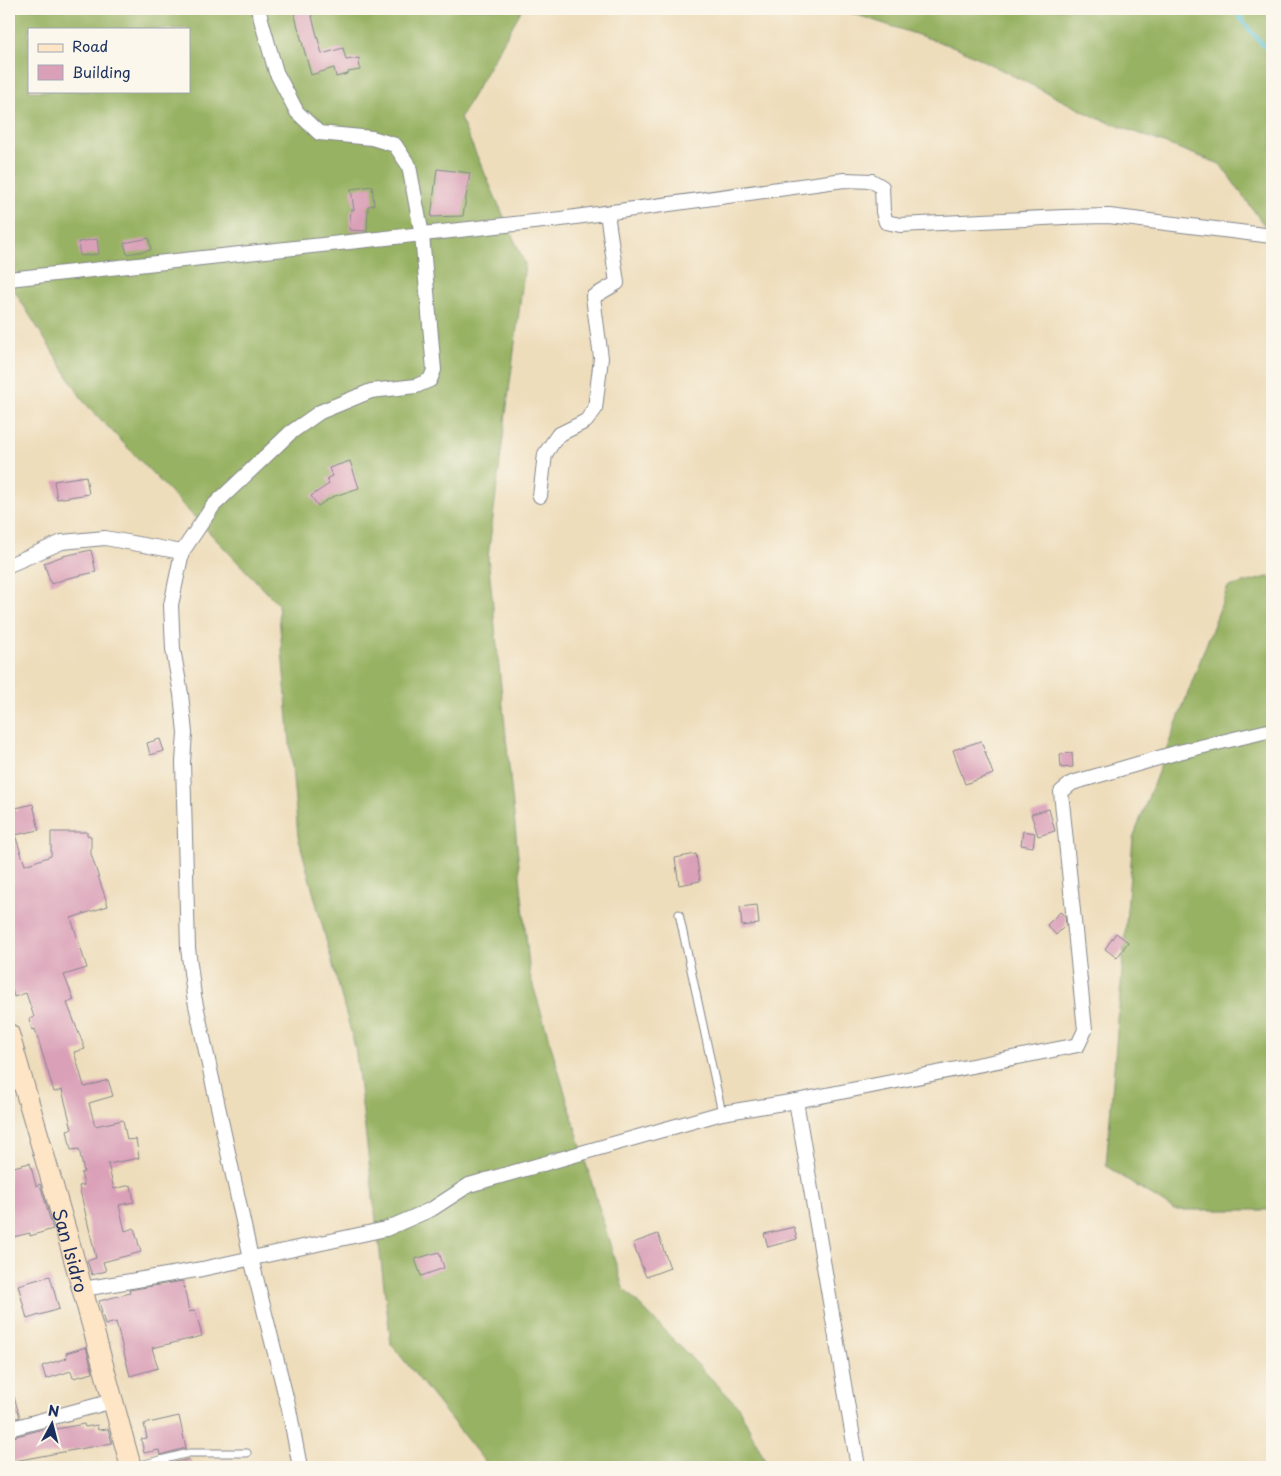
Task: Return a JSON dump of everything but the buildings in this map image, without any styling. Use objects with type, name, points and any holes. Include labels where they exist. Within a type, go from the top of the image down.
[{"type":"street","points":[[258,9],[276,72],[297,112],[319,133],[372,138],[395,145],[409,166],[422,235],[434,370],[430,380],[416,386],[371,391],[320,412],[290,433],[214,506],[182,552],[171,605],[173,649],[181,694],[185,733],[183,762],[188,948],[194,996],[250,1258],[289,1409],[300,1467]]},
{"type":"street","points":[[9,280],[607,213],[844,180],[872,181],[882,187],[883,212],[886,222],[900,225],[1110,216],[1272,236]]},
{"type":"street","points":[[540,496],[545,454],[558,435],[586,422],[595,409],[601,358],[593,297],[617,284],[607,213]]},
{"type":"street","points":[[9,566],[62,542],[105,538],[182,552]]},
{"type":"street","points":[[82,1289],[202,1269],[386,1229],[432,1209],[469,1185],[722,1113],[1078,1044],[1085,1030],[1060,792],[1072,783],[1080,780],[1179,752],[1272,730]]},
{"type":"street","name":"San Isidro","points":[[9,1034],[14,1072],[82,1289],[131,1467]]},
{"type":"street","points":[[796,1100],[858,1467]]},
{"type":"street","points":[[9,1430],[113,1401]]},
{"type":"lane","points":[[678,914],[722,1113]]},
{"type":"lane","points":[[131,1467],[189,1453],[247,1453]]},
{"type":"green space","points":[[9,9],[522,9],[460,118],[525,264],[488,557],[530,975],[623,1288],[738,1406],[765,1460],[761,1467],[489,1467],[391,1344],[355,1047],[298,836],[278,604],[84,402],[9,282]]},
{"type":"green space","points":[[839,9],[1272,9],[1272,236],[1220,164],[1097,118],[958,48]]},
{"type":"green space","points":[[1272,576],[1272,1210],[1174,1210],[1106,1166],[1133,838],[1228,587]]},
{"type":"waterway","points":[[1234,9],[1272,55]]}]
